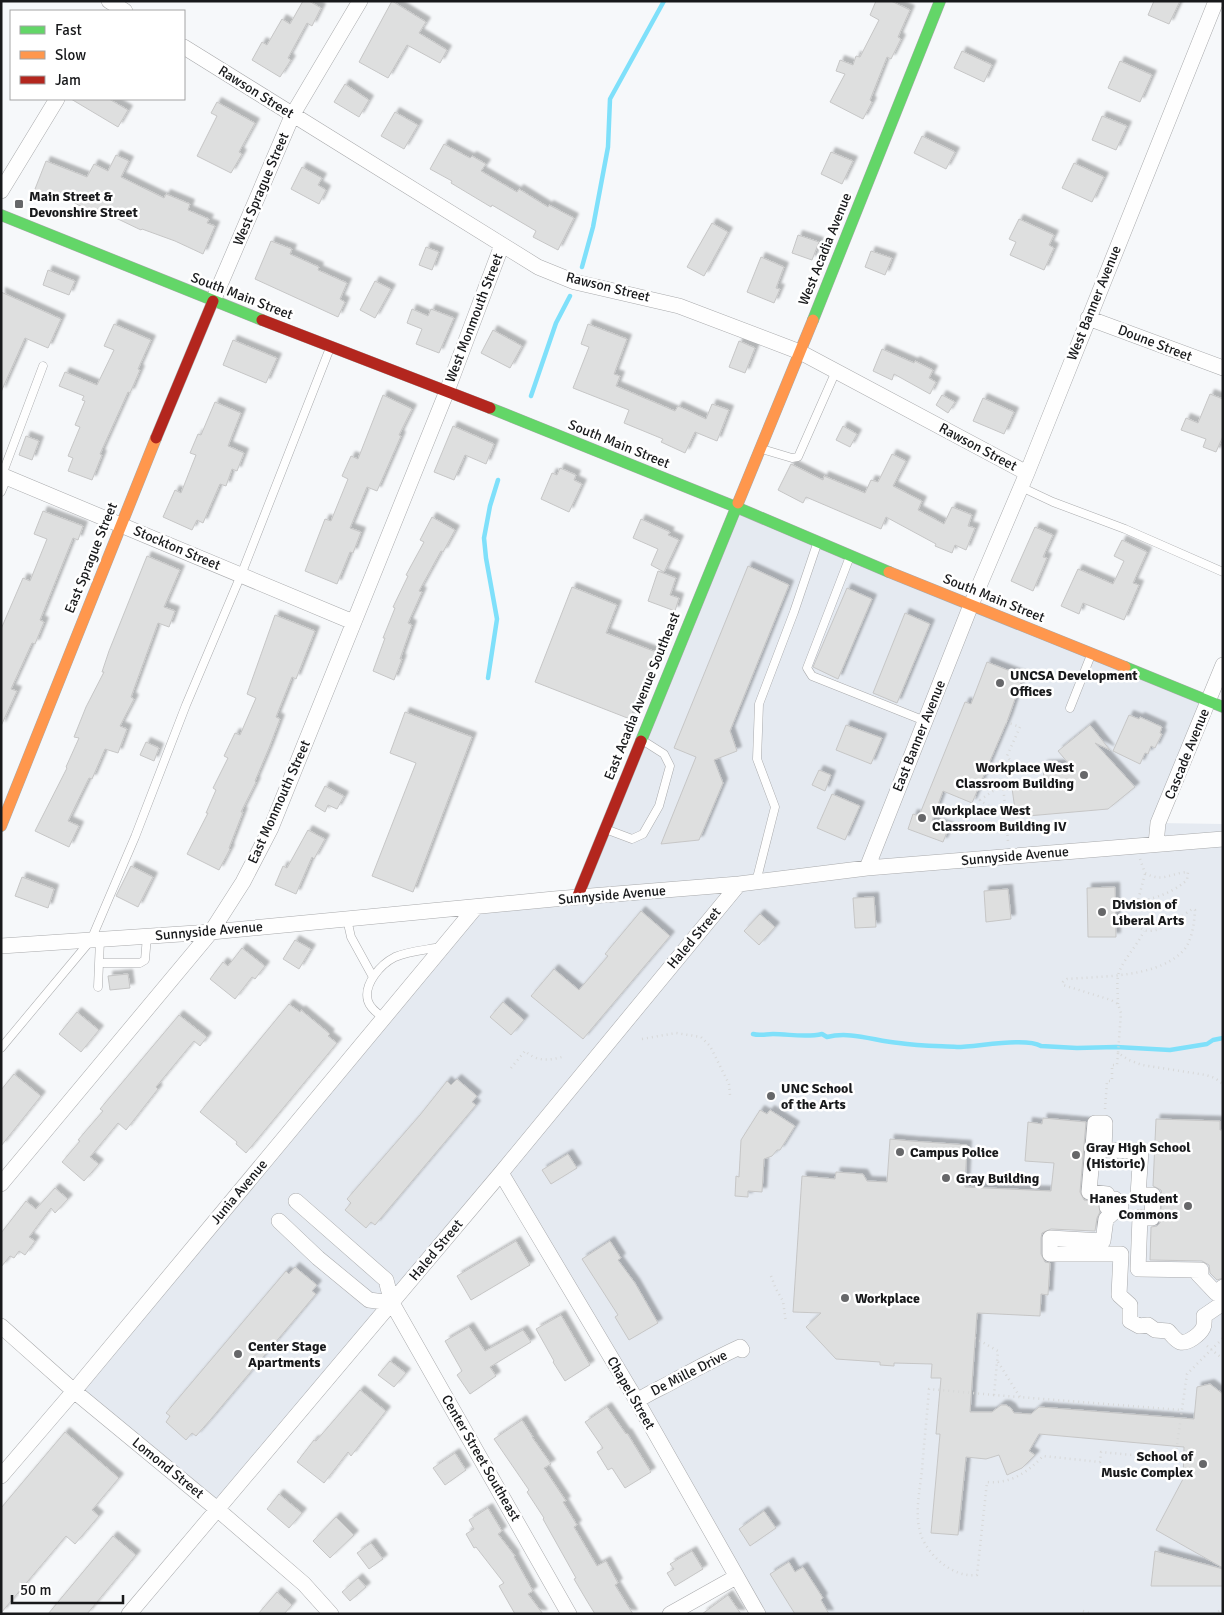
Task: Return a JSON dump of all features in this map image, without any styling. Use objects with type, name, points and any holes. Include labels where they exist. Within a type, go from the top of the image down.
[{"type":"main road","name":"West Acadia Avenue","points":[[736,507],[940,1]]},
{"type":"main road","name":"South Main Street","points":[[1,215],[213,302],[446,391],[736,507],[817,543],[1223,707]]},
{"type":"main road","name":"East Sprague Street","points":[[1,826],[120,525],[213,302]]},
{"type":"main road","name":"East Acadia Avenue Southeast","points":[[576,898],[736,507]]},
{"type":"street","name":"West Sprague Street","points":[[213,302],[293,114],[360,1]]},
{"type":"street","name":"West Banner Avenue","points":[[971,605],[1024,480],[1216,1]]},
{"type":"street","name":"Rawson Street","points":[[185,48],[538,267],[575,282],[679,306],[800,352],[1024,480]]},
{"type":"street","points":[[1,192],[56,100]]},
{"type":"street","name":"West Monmouth Street","points":[[446,391],[502,246]]},
{"type":"street","name":"Doune Street","points":[[1088,318],[1223,368]]},
{"type":"street","name":"East Monmouth Street","points":[[1,1184],[211,932],[243,882],[270,828],[446,391]]},
{"type":"street","name":"Stockton Street","points":[[3,476],[353,622]]},
{"type":"street","name":"East Banner Avenue","points":[[867,868],[971,605]]},
{"type":"street","name":"Cascade Avenue","points":[[1156,844],[1158,823],[1223,665]]},
{"type":"street","name":"Sunnyside Avenue","points":[[1,946],[211,932],[739,884],[867,868],[1223,839]]},
{"type":"street","name":"Haled Street","points":[[129,1614],[501,1173],[739,884]]},
{"type":"street","name":"Junia Avenue","points":[[1,1476],[74,1391],[476,907]]},
{"type":"street","points":[[1223,1287],[1216,1293],[1198,1274],[1202,1273],[1201,1270],[1138,1269],[1140,1217],[1152,1218],[1153,1195],[1138,1195],[1141,1151],[1104,1150],[1105,1123],[1095,1123],[1090,1192],[1107,1194],[1107,1207],[1115,1199],[1121,1206],[1106,1219],[1103,1241],[1050,1238],[1050,1254],[1120,1254],[1120,1295],[1130,1305],[1130,1321],[1139,1326],[1148,1325],[1155,1330],[1168,1331],[1178,1341],[1183,1342],[1197,1335],[1204,1326],[1204,1316],[1223,1302]]},
{"type":"street","name":"Chapel Street","points":[[501,1173],[637,1401],[758,1614]]},
{"type":"street","name":"Center Street Southeast","points":[[296,1201],[386,1280],[392,1303],[570,1614]]},
{"type":"street","points":[[279,1221],[318,1258],[369,1300],[392,1303]]},
{"type":"street","name":"Lomond Street","points":[[1,1326],[74,1391],[218,1509],[304,1584],[331,1614]]},
{"type":"street","name":"De Mille Drive","points":[[637,1401],[650,1392],[714,1359],[740,1347],[742,1350]]},
{"type":"street","points":[[670,1614],[736,1577]]},
{"type":"lane","points":[[1,1048],[96,940],[186,705],[241,575],[331,347]]},
{"type":"lane","points":[[1,492],[3,476],[43,366]]},
{"type":"lane","points":[[760,448],[792,458],[798,457],[836,371]]},
{"type":"lane","points":[[1024,480],[1053,502],[1125,529],[1223,572]]},
{"type":"lane","points":[[756,882],[775,807],[757,759],[759,704],[794,612],[817,543]]},
{"type":"lane","points":[[850,556],[807,668],[812,676],[925,721]]},
{"type":"lane","points":[[1070,708],[1091,654]]},
{"type":"lane","points":[[604,828],[632,839],[643,834],[659,806],[670,766],[664,754],[640,739]]},
{"type":"lane","points":[[347,919],[351,936],[373,977]]},
{"type":"lane","points":[[99,963],[140,964],[145,960],[148,936]]},
{"type":"lane","points":[[96,940],[99,963],[98,987]]},
{"type":"lane","points":[[384,1018],[368,1002],[367,989],[373,977],[394,958],[408,953],[443,946]]},
{"type":"path","points":[[980,800],[1002,784],[1013,764],[1007,756],[1020,727],[1006,722]]},
{"type":"path","points":[[1002,784],[1008,841]]},
{"type":"path","points":[[975,796],[1006,818]]},
{"type":"path","points":[[1136,906],[1140,902],[1171,892],[1187,880],[1189,876],[1188,872],[1184,872],[1162,879],[1145,873],[1140,864],[1138,845]]},
{"type":"path","points":[[1118,1004],[1063,985],[1063,982],[1066,979],[1156,968],[1181,953],[1191,936],[1195,910],[1192,909],[1153,931],[1144,931],[1137,924],[1134,911],[1145,873]]},
{"type":"path","points":[[1105,1123],[1107,1081],[1112,1081],[1112,1065],[1117,1065],[1120,1013],[1118,1004],[1118,974],[1144,931]]},
{"type":"path","points":[[642,1039],[676,1033],[701,1037],[710,1046],[729,1084],[730,1095]]},
{"type":"path","points":[[511,1068],[525,1051],[536,1058],[544,1060],[565,1056]]},
{"type":"path","points":[[1118,1053],[1142,1065],[1206,1075],[1223,1084]]},
{"type":"path","points":[[771,1276],[783,1301],[786,1324]]},
{"type":"path","points":[[1197,1335],[1211,1350],[1223,1359]]},
{"type":"path","points":[[975,1338],[998,1351],[994,1395]]},
{"type":"path","points":[[1181,1410],[929,1389],[918,1508],[920,1530],[925,1543],[945,1566],[960,1575],[977,1575],[987,1482],[1010,1480],[1034,1467],[1042,1456],[1100,1462],[1101,1452],[1175,1460],[1181,1410],[1188,1374],[1223,1338]]},
{"type":"path","points":[[997,1361],[1020,1397]]},
{"type":"path","points":[[1214,1614],[1223,1609]]},
{"type":"path","points":[[1083,1611],[1092,1614]]},
{"type":"shaded area","name":"UNC School of the Arts","points":[[736,507],[1208,701],[1159,823],[1223,824],[1223,1614],[759,1614],[501,1173],[217,1509],[74,1391],[476,907],[577,898]]},
{"type":"building","points":[[303,1],[309,1],[321,8],[312,26],[307,23],[288,58],[291,60],[280,77],[252,60],[262,42],[267,45],[282,19],[290,24]]},
{"type":"building","points":[[392,1],[426,22],[419,33],[447,50],[440,63],[407,45],[388,78],[359,62]]},
{"type":"building","points":[[876,1],[891,1],[910,10],[898,37],[901,39],[891,59],[887,57],[870,100],[872,102],[863,119],[830,102],[845,74],[836,71],[840,60],[853,65],[856,56],[860,57],[879,20],[870,15]]},
{"type":"building","points":[[1154,1],[1180,1],[1169,24],[1148,15]]},
{"type":"building","points":[[962,51],[992,65],[984,82],[954,68]]},
{"type":"building","points":[[1120,61],[1152,75],[1140,102],[1108,88]]},
{"type":"building","points":[[345,84],[369,100],[359,117],[334,102]]},
{"type":"building","points":[[73,100],[111,100],[128,110],[118,127]]},
{"type":"building","points":[[217,102],[255,123],[239,152],[242,154],[231,173],[197,156],[217,116],[211,113]]},
{"type":"building","points":[[395,112],[418,125],[404,149],[381,136]]},
{"type":"building","points":[[1102,116],[1127,126],[1116,150],[1092,140]]},
{"type":"building","points":[[922,136],[955,152],[946,169],[914,153]]},
{"type":"building","points":[[444,144],[486,164],[481,171],[517,192],[519,189],[548,207],[549,205],[574,218],[558,250],[533,237],[536,231],[492,205],[491,207],[430,169]]},
{"type":"building","points":[[831,152],[853,161],[842,184],[821,174]]},
{"type":"building","points":[[116,155],[129,161],[121,177],[164,198],[166,194],[190,204],[188,210],[209,219],[207,223],[215,226],[203,254],[175,241],[141,230],[97,209],[95,214],[60,195],[59,199],[35,189],[46,161],[87,177],[94,164],[108,171]]},
{"type":"building","points":[[1074,163],[1104,177],[1092,202],[1062,188]]},
{"type":"building","points":[[302,167],[322,178],[318,185],[326,190],[319,204],[291,189]]},
{"type":"building","points":[[1019,219],[1054,235],[1049,245],[1054,248],[1044,270],[1010,255],[1016,242],[1009,239]]},
{"type":"building","points":[[712,223],[728,232],[704,276],[687,267]]},
{"type":"building","points":[[798,235],[819,242],[812,260],[792,253]]},
{"type":"building","points":[[271,241],[292,249],[290,254],[319,267],[318,270],[347,283],[340,299],[345,302],[338,317],[255,279]]},
{"type":"building","points":[[426,247],[439,252],[432,270],[419,265]]},
{"type":"building","points":[[871,251],[892,258],[885,275],[865,267]]},
{"type":"building","points":[[761,257],[784,267],[776,288],[780,289],[774,303],[747,292]]},
{"type":"building","points":[[48,270],[75,281],[69,295],[43,285]]},
{"type":"building","points":[[375,281],[391,289],[375,318],[360,310]]},
{"type":"building","points":[[1,292],[61,319],[48,348],[25,338],[1,392]]},
{"type":"building","points":[[412,309],[428,316],[431,309],[454,318],[439,353],[416,344],[422,329],[407,323]]},
{"type":"building","points":[[114,324],[151,340],[130,393],[128,392],[100,454],[102,455],[92,480],[68,471],[73,458],[68,456],[80,427],[75,425],[85,401],[82,400],[84,396],[59,386],[65,372],[97,385],[114,350],[104,346]]},
{"type":"building","points":[[588,324],[627,339],[614,374],[620,376],[616,386],[675,411],[678,406],[706,419],[712,404],[729,410],[717,441],[695,432],[685,453],[661,442],[663,439],[624,423],[629,410],[573,388],[589,347],[581,344]]},
{"type":"building","points":[[493,330],[522,346],[510,368],[481,353]]},
{"type":"building","points":[[233,340],[277,358],[266,383],[223,365]]},
{"type":"building","points":[[739,341],[755,348],[745,373],[729,367]]},
{"type":"building","points":[[882,349],[933,370],[929,378],[936,382],[930,394],[894,374],[892,380],[873,371]]},
{"type":"building","points":[[1210,394],[1223,399],[1223,436],[1216,452],[1203,447],[1206,439],[1181,430],[1186,418],[1198,423]]},
{"type":"building","points":[[383,395],[412,409],[399,435],[401,436],[377,491],[367,487],[350,528],[361,532],[353,553],[350,552],[337,584],[305,571],[325,519],[331,521],[348,479],[342,476],[351,456],[358,459]]},
{"type":"building","points":[[942,395],[955,402],[948,413],[936,405]]},
{"type":"building","points":[[983,398],[1014,412],[1004,434],[973,421]]},
{"type":"building","points":[[215,402],[241,413],[228,446],[244,453],[237,471],[232,469],[226,486],[220,484],[203,523],[197,520],[192,530],[163,517],[175,490],[181,493],[196,455],[190,453],[198,434],[201,435]]},
{"type":"building","points":[[453,426],[494,444],[486,464],[465,455],[454,480],[434,472]]},
{"type":"building","points":[[843,426],[857,434],[850,447],[836,440]]},
{"type":"building","points":[[26,436],[39,441],[32,460],[19,455]]},
{"type":"building","points":[[892,454],[906,461],[893,486],[922,501],[918,510],[944,524],[952,507],[972,515],[968,526],[975,528],[966,550],[955,545],[952,553],[935,546],[936,544],[886,517],[881,529],[806,497],[803,503],[778,490],[791,464],[823,480],[824,476],[865,493],[871,480],[878,482]]},
{"type":"building","points":[[560,468],[576,475],[574,480],[582,484],[569,512],[541,499],[552,473],[557,475]]},
{"type":"building","points":[[43,511],[83,526],[78,540],[73,538],[40,620],[44,622],[35,644],[32,643],[11,689],[17,691],[1,726],[1,629],[23,578],[30,581],[47,539],[34,534]]},
{"type":"building","points":[[432,517],[455,530],[419,591],[422,592],[408,623],[412,625],[394,680],[373,671],[395,608],[393,607],[408,576],[406,575],[424,542],[420,540]]},
{"type":"building","points":[[641,519],[670,532],[668,535],[679,540],[664,572],[651,565],[658,549],[633,538]]},
{"type":"building","points":[[1035,527],[1053,535],[1043,557],[1047,558],[1033,591],[1011,581]]},
{"type":"building","points":[[1122,540],[1147,552],[1133,583],[1139,585],[1124,620],[1083,603],[1079,614],[1061,606],[1078,569],[1113,584],[1124,561],[1114,556]]},
{"type":"building","points":[[147,556],[180,570],[164,607],[175,611],[169,627],[158,623],[131,697],[134,699],[120,726],[127,729],[118,753],[105,749],[92,779],[89,778],[68,821],[79,826],[69,847],[35,831],[67,768],[79,738],[74,737],[86,707],[104,672],[102,672],[109,651]]},
{"type":"building","points":[[748,566],[789,585],[730,731],[737,751],[714,760],[723,783],[699,840],[661,844],[696,757],[674,748]]},
{"type":"building","points":[[658,571],[676,578],[670,595],[679,598],[675,611],[648,601]]},
{"type":"building","points":[[572,587],[617,605],[606,633],[656,652],[630,719],[535,682]]},
{"type":"building","points":[[847,588],[872,599],[838,679],[813,667]]},
{"type":"building","points":[[905,613],[930,624],[897,703],[873,693]]},
{"type":"building","points":[[275,615],[315,631],[296,679],[292,677],[276,717],[280,719],[256,782],[241,812],[243,812],[230,849],[219,870],[187,854],[208,813],[206,813],[216,790],[213,788],[228,758],[224,756],[235,733],[240,735],[256,698],[247,694]]},
{"type":"building","points":[[987,662],[1023,676],[1008,719],[972,803],[943,791],[932,821],[949,827],[943,842],[908,829],[913,814],[919,816],[965,702],[971,704]]},
{"type":"building","points":[[405,712],[472,737],[413,892],[372,876],[416,763],[390,753]]},
{"type":"building","points":[[1129,715],[1139,719],[1140,717],[1162,727],[1160,733],[1162,734],[1155,748],[1151,746],[1148,754],[1145,753],[1140,764],[1113,751]]},
{"type":"building","points":[[846,725],[882,738],[871,764],[836,750]]},
{"type":"building","name":"Workplace West Classroom Building","points":[[1090,725],[1110,750],[1095,743],[1135,787],[1108,809],[1016,817],[1012,788],[1044,784],[1043,765],[1069,764],[1058,751]]},
{"type":"building","points":[[146,742],[159,748],[154,761],[140,755]]},
{"type":"building","points":[[819,770],[831,775],[825,791],[812,785]]},
{"type":"building","points":[[325,786],[344,796],[337,809],[328,805],[325,812],[315,806]]},
{"type":"building","points":[[832,794],[860,806],[845,840],[817,828]]},
{"type":"building","points":[[308,830],[325,839],[314,859],[312,857],[296,894],[275,885],[283,866],[287,868]]},
{"type":"building","points":[[131,866],[153,877],[138,907],[116,896]]},
{"type":"building","points":[[22,877],[54,889],[48,908],[15,896]]},
{"type":"building","name":"Division of Liberal Arts","points":[[1115,887],[1116,937],[1088,937],[1087,888]]},
{"type":"building","points":[[1008,889],[1011,919],[986,922],[984,891]]},
{"type":"building","points":[[874,897],[876,927],[855,928],[853,898]]},
{"type":"building","points":[[641,911],[670,936],[583,1039],[531,996],[554,969],[579,990],[608,956],[605,954]]},
{"type":"building","points":[[760,914],[775,927],[759,945],[744,931]]},
{"type":"building","points":[[295,940],[311,949],[299,969],[283,959]]},
{"type":"building","points":[[242,948],[265,966],[255,979],[252,977],[235,999],[210,979],[223,962],[228,966]]},
{"type":"building","points":[[128,974],[130,988],[110,990],[108,976]]},
{"type":"building","points":[[503,1002],[524,1020],[511,1035],[490,1017]]},
{"type":"building","points":[[289,1004],[300,1012],[301,1010],[330,1034],[328,1036],[337,1043],[246,1153],[236,1144],[237,1142],[200,1112]]},
{"type":"building","points":[[77,1012],[99,1030],[81,1052],[59,1034]]},
{"type":"building","points":[[179,1015],[207,1037],[200,1046],[194,1041],[156,1087],[158,1089],[126,1130],[118,1123],[90,1157],[99,1164],[84,1181],[62,1162],[103,1111],[100,1109]]},
{"type":"building","points":[[14,1074],[41,1096],[1,1146],[1,1090]]},
{"type":"building","points":[[457,1079],[477,1096],[472,1102],[476,1105],[375,1225],[371,1222],[366,1228],[345,1210],[351,1203],[347,1199],[447,1081],[451,1085]]},
{"type":"building","points":[[760,1110],[767,1114],[770,1110],[795,1126],[780,1150],[764,1159],[762,1192],[748,1191],[748,1197],[735,1196],[736,1176],[739,1177],[741,1140]]},
{"type":"building","points":[[1043,1118],[1086,1122],[1080,1192],[1084,1200],[1098,1202],[1100,1212],[1095,1231],[1051,1229],[1042,1233],[1041,1254],[1045,1262],[1050,1263],[1048,1295],[1041,1294],[1040,1316],[977,1313],[970,1412],[992,1412],[1001,1405],[1006,1405],[1014,1413],[1031,1414],[1039,1407],[1194,1419],[1197,1387],[1210,1384],[1223,1394],[1223,1568],[1156,1530],[1183,1479],[1184,1447],[1039,1434],[1029,1451],[1035,1455],[1022,1468],[1007,1475],[999,1455],[986,1459],[966,1457],[958,1535],[931,1533],[940,1434],[936,1434],[941,1378],[931,1378],[932,1364],[894,1363],[894,1366],[880,1365],[880,1362],[836,1359],[806,1327],[821,1313],[793,1312],[802,1176],[835,1179],[836,1172],[863,1174],[867,1181],[887,1182],[890,1139],[967,1145],[965,1187],[1051,1191],[1054,1163],[1025,1161],[1028,1122],[1042,1124]]},
{"type":"building","name":"Hanes Student Commons","points":[[1156,1119],[1220,1121],[1220,1130],[1223,1130],[1223,1278],[1217,1280],[1210,1273],[1209,1265],[1202,1261],[1150,1260],[1151,1227],[1157,1226],[1160,1223],[1162,1195],[1161,1190],[1153,1186]]},
{"type":"building","points":[[568,1154],[577,1168],[551,1184],[542,1170]]},
{"type":"building","points":[[55,1188],[68,1199],[55,1213],[51,1208],[29,1237],[35,1241],[25,1255],[19,1251],[14,1258],[10,1256],[1,1267],[1,1233],[26,1201],[36,1209]]},
{"type":"building","points":[[516,1241],[530,1265],[471,1300],[457,1276]]},
{"type":"building","points":[[610,1241],[621,1258],[618,1260],[635,1283],[658,1323],[629,1340],[615,1317],[618,1315],[582,1259]]},
{"type":"building","name":"Center Stage Apartments","points":[[295,1267],[317,1285],[312,1291],[316,1294],[196,1436],[192,1433],[186,1440],[166,1422],[170,1416],[166,1413],[286,1271],[289,1274]]},
{"type":"building","points":[[561,1315],[590,1365],[565,1381],[536,1329]]},
{"type":"building","points":[[469,1327],[485,1351],[523,1330],[531,1342],[490,1367],[496,1376],[470,1394],[457,1375],[462,1371],[445,1341]]},
{"type":"building","points":[[390,1361],[406,1373],[394,1387],[378,1375]]},
{"type":"building","points":[[360,1390],[386,1411],[351,1456],[348,1452],[324,1483],[297,1462],[314,1440],[316,1441]]},
{"type":"building","points":[[607,1407],[627,1433],[651,1472],[625,1488],[612,1468],[608,1470],[597,1452],[603,1448],[585,1422]]},
{"type":"building","points":[[522,1420],[551,1464],[544,1468],[566,1501],[563,1502],[577,1525],[574,1527],[597,1566],[606,1561],[618,1583],[615,1585],[633,1614],[595,1614],[574,1579],[576,1578],[544,1518],[527,1492],[529,1490],[494,1439]]},
{"type":"building","points":[[65,1432],[119,1478],[92,1510],[99,1516],[75,1544],[66,1536],[1,1613],[1,1508]]},
{"type":"building","points":[[455,1453],[466,1470],[445,1485],[433,1468]]},
{"type":"building","points":[[279,1494],[302,1513],[289,1528],[267,1509]]},
{"type":"building","points":[[488,1508],[502,1531],[498,1534],[515,1556],[533,1591],[528,1594],[543,1614],[515,1614],[499,1586],[504,1583],[476,1547],[474,1548],[466,1534],[474,1529],[469,1520]]},
{"type":"building","points":[[764,1511],[776,1528],[750,1546],[739,1529]]},
{"type":"building","points":[[336,1517],[354,1535],[330,1558],[313,1541]]},
{"type":"building","points":[[113,1536],[136,1555],[87,1614],[48,1614]]},
{"type":"building","points":[[371,1543],[383,1559],[369,1569],[357,1553]]},
{"type":"building","points":[[692,1551],[703,1569],[675,1586],[667,1573],[674,1569],[670,1564]]},
{"type":"building","points":[[1155,1551],[1223,1569],[1223,1586],[1151,1586]]},
{"type":"building","points":[[789,1562],[795,1572],[803,1567],[823,1598],[821,1600],[829,1614],[795,1614],[770,1574]]},
{"type":"building","points":[[358,1578],[366,1587],[350,1601],[342,1592]]},
{"type":"building","points":[[277,1592],[292,1605],[284,1614],[258,1614]]},
{"type":"building","points":[[728,1595],[741,1614],[702,1614]]},
{"type":"waterway","points":[[582,267],[593,227],[608,147],[610,99],[664,1]]},
{"type":"waterway","points":[[531,396],[556,323],[570,296]]},
{"type":"waterway","points":[[488,678],[497,619],[484,538],[490,506],[498,480]]},
{"type":"waterway","points":[[753,1034],[804,1036],[822,1034],[827,1037],[845,1035],[906,1044],[957,1047],[1024,1042],[1041,1046],[1077,1048],[1116,1047],[1170,1050],[1207,1044],[1213,1040],[1223,1038]]},
{"type":"traffic: fast","points":[[813,320],[940,1]]},
{"type":"traffic: fast","points":[[1,215],[262,320]]},
{"type":"traffic: fast","points":[[490,408],[736,507],[889,572]]},
{"type":"traffic: fast","points":[[641,741],[738,503]]},
{"type":"traffic: fast","points":[[1125,667],[1223,707]]},
{"type":"traffic: slow","points":[[738,503],[813,320]]},
{"type":"traffic: slow","points":[[1,826],[156,438]]},
{"type":"traffic: slow","points":[[889,572],[1125,667]]},
{"type":"traffic: jam","points":[[156,438],[213,301]]},
{"type":"traffic: jam","points":[[262,320],[490,408]]},
{"type":"traffic: jam","points":[[577,898],[641,741]]},
{"type":"place","name":"Main Street & Devonshire Street","points":[[19,204]]},
{"type":"place","name":"UNCSA Development Offices","points":[[1000,683]]},
{"type":"place","name":"Workplace West Classroom Building","points":[[1084,775]]},
{"type":"place","name":"Workplace West Classroom Building IV","points":[[922,818]]},
{"type":"place","name":"Division of Liberal Arts","points":[[1102,912]]},
{"type":"place","name":"UNC School of the Arts","points":[[771,1096]]},
{"type":"place","name":"Campus Police","points":[[900,1152]]},
{"type":"place","name":"Gray High School (Historic)","points":[[1076,1155]]},
{"type":"place","name":"Gray Building","points":[[946,1178]]},
{"type":"place","name":"Hanes Student Commons","points":[[1188,1206]]},
{"type":"place","name":"Workplace","points":[[845,1298]]},
{"type":"place","name":"Center Stage Apartments","points":[[238,1354]]},
{"type":"place","name":"School of Music Complex","points":[[1203,1464]]}]
